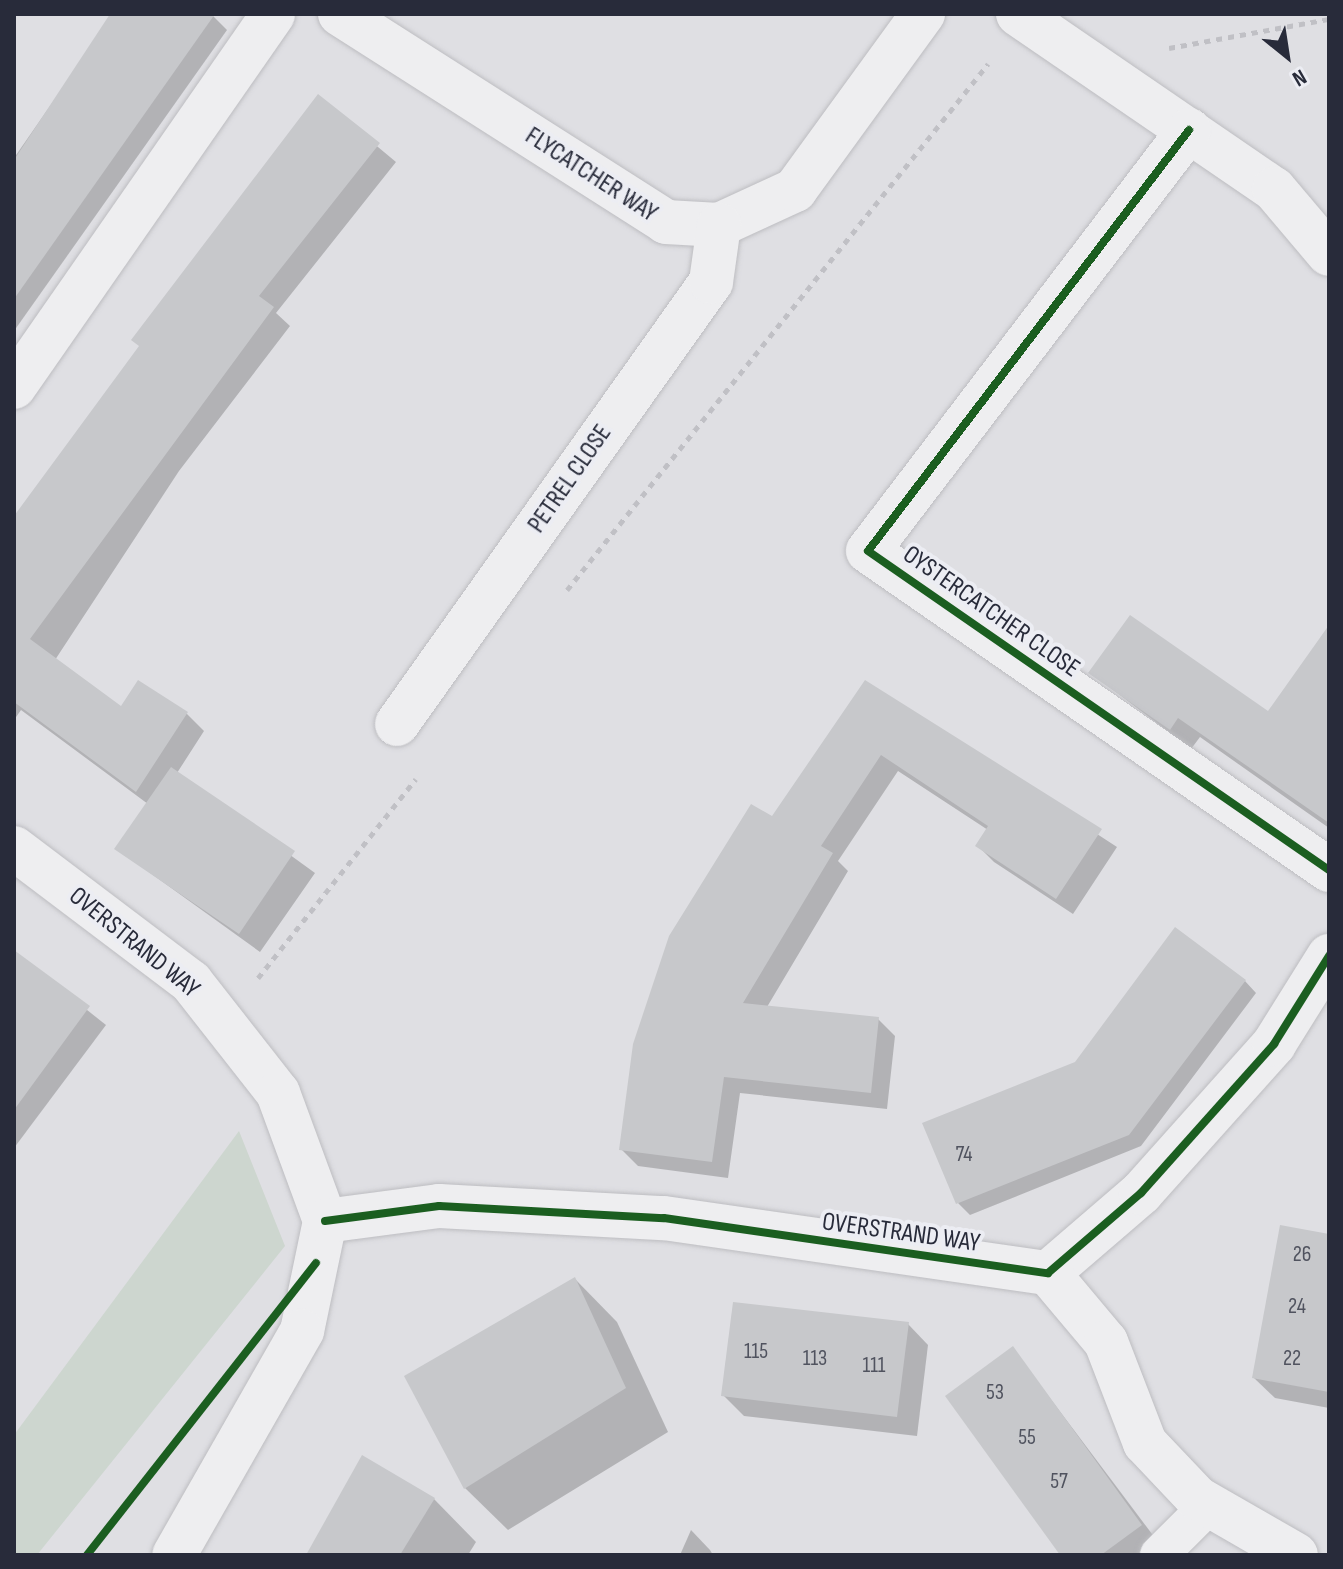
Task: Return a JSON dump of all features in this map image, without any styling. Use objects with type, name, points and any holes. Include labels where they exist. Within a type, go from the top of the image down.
[{"type":"street","points":[[14,387],[273,14]]},
{"type":"street","name":"FLYCATCHER WAY","points":[[340,14],[666,222],[719,225],[795,190],[923,14]]},
{"type":"street","points":[[1021,16],[1274,189],[1329,254]]},
{"type":"street","name":"OYSTERCATCHER CLOSE","points":[[1189,130],[868,551],[1329,870]]},
{"type":"street","name":"PETREL CLOSE","points":[[397,724],[711,282],[719,225]]},
{"type":"street","name":"OVERSTRAND WAY","points":[[14,848],[191,982],[278,1093],[325,1221],[439,1206],[664,1218],[1048,1273]]},
{"type":"street","points":[[1296,1555],[1209,1505],[1145,1443],[1106,1342],[1048,1273],[1141,1193],[1253,1067],[1329,956]]},
{"type":"street","points":[[174,1555],[302,1331],[325,1221]]},
{"type":"lane","points":[[1159,1555],[1209,1505]]},
{"type":"path","points":[[559,601],[1021,16]]},
{"type":"path","points":[[1089,62],[1329,19]]},
{"type":"path","points":[[222,1022],[420,774]]},
{"type":"shaded area","points":[[239,1131],[285,1246],[37,1555],[14,1555],[14,1435]]},
{"type":"building","points":[[110,14],[215,14],[14,299],[14,160]]},
{"type":"building","points":[[318,94],[380,143],[259,296],[274,307],[30,639],[121,706],[138,680],[188,712],[136,792],[14,702],[14,516],[139,346],[131,340]]},
{"type":"building","points":[[1130,615],[1268,711],[1329,625],[1329,823],[1178,718],[1170,730],[1088,673]]},
{"type":"building","points":[[865,680],[1102,829],[1056,899],[975,846],[988,826],[881,755],[821,846],[833,853],[743,1003],[879,1017],[871,1093],[724,1077],[712,1162],[619,1150],[633,1044],[669,936],[751,804],[772,816]]},
{"type":"building","points":[[171,767],[295,851],[239,934],[114,849]]},
{"type":"building","points":[[1175,927],[1246,980],[1129,1135],[956,1204],[922,1123],[1075,1062]]},
{"type":"building","points":[[14,950],[90,1006],[14,1110]]},
{"type":"building","points":[[1280,1225],[1329,1234],[1329,1392],[1252,1378]]},
{"type":"building","points":[[575,1277],[626,1388],[464,1489],[404,1376]]},
{"type":"building","points":[[733,1302],[909,1322],[897,1417],[721,1396]]},
{"type":"building","points":[[1013,1346],[1142,1525],[1101,1555],[1060,1555],[945,1396]]},
{"type":"building","points":[[362,1455],[435,1498],[400,1555],[306,1555]]},
{"type":"cycle path","points":[[1189,130],[868,551],[1329,870]]},
{"type":"cycle path","points":[[325,1221],[439,1206],[664,1218],[1048,1273],[1141,1193],[1274,1044],[1329,956]]},
{"type":"cycle path","points":[[87,1555],[316,1263]]}]
